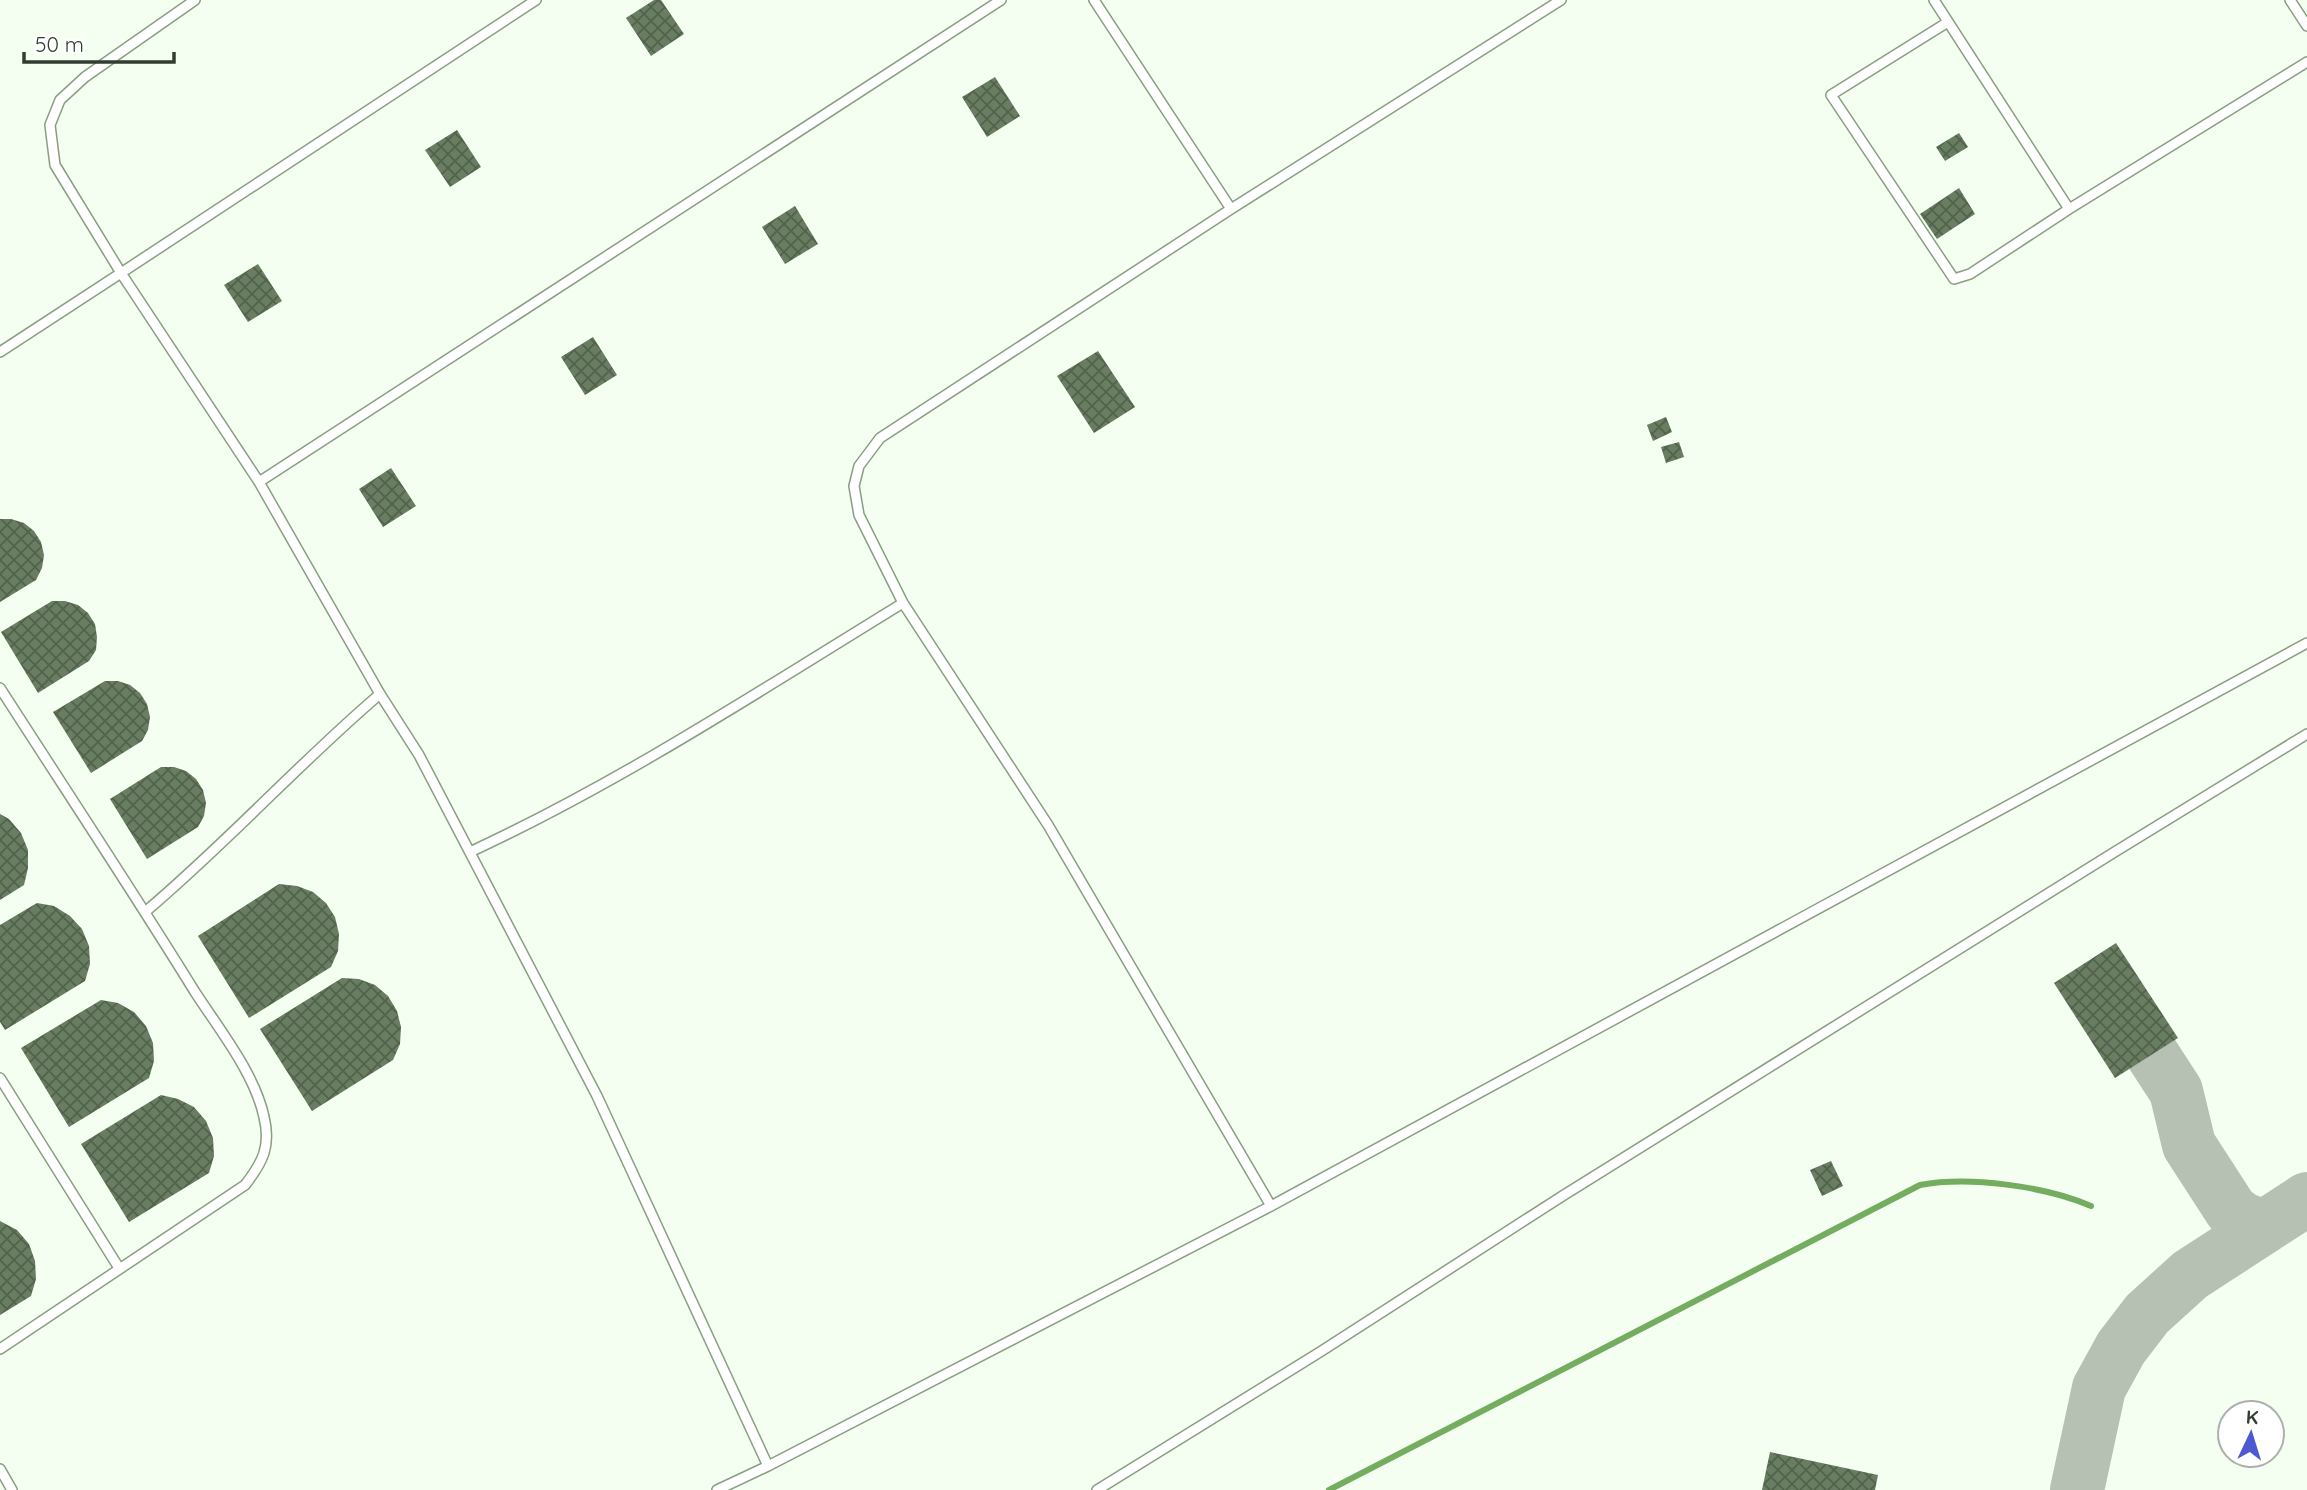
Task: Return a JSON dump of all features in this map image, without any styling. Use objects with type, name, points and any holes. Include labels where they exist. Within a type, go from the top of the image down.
[{"type":"lane","points":[[195,0],[144,33],[85,77],[60,100],[50,125],[55,165],[121,273],[259,482],[380,694],[419,755],[597,1096],[768,1466]]},
{"type":"lane","points":[[0,352],[536,0]]},
{"type":"lane","points":[[259,482],[1001,0]]},
{"type":"lane","points":[[1094,0],[1231,209]]},
{"type":"lane","points":[[1270,1206],[1048,825],[904,603],[859,515],[854,486],[859,466],[880,438],[1231,209],[1561,0]]},
{"type":"lane","points":[[1934,0],[2069,209]]},
{"type":"lane","points":[[2290,0],[2307,26]]},
{"type":"lane","points":[[1948,22],[1831,95],[1954,279],[1970,274],[2069,209],[2307,62]]},
{"type":"lane","points":[[470,852],[529,825],[668,746],[904,603]]},
{"type":"lane","points":[[717,1490],[1270,1206],[2307,643]]},
{"type":"lane","points":[[0,688],[255,1087],[264,1117],[267,1143],[261,1165],[245,1185],[0,1349]]},
{"type":"lane","points":[[145,912],[242,825],[345,724],[380,694]]},
{"type":"lane","points":[[1097,1490],[1331,1345],[1610,1166],[2307,734]]},
{"type":"lane","points":[[0,1078],[119,1269]]},
{"type":"lane","points":[[0,1469],[12,1490]]},
{"type":"building","points":[[654,0],[661,0],[684,34],[651,56],[626,18]]},
{"type":"building","points":[[995,77],[1020,116],[987,137],[962,97]]},
{"type":"building","points":[[457,130],[481,167],[450,187],[425,150]]},
{"type":"building","points":[[1959,133],[1968,147],[1945,161],[1936,147]]},
{"type":"building","points":[[1959,188],[1975,214],[1937,239],[1920,214]]},
{"type":"building","points":[[795,206],[818,244],[785,264],[762,227]]},
{"type":"building","points":[[258,264],[282,301],[248,322],[224,285]]},
{"type":"building","points":[[593,337],[617,375],[585,395],[561,357]]},
{"type":"building","points":[[1098,351],[1135,407],[1094,433],[1057,376]]},
{"type":"building","points":[[1666,417],[1672,432],[1653,441],[1647,425]]},
{"type":"building","points":[[1679,442],[1684,457],[1666,463],[1661,447]]},
{"type":"building","points":[[391,468],[416,506],[383,527],[359,489]]},
{"type":"building","points":[[0,519],[24,523],[34,531],[41,542],[44,555],[36,580],[0,602]]},
{"type":"building","points":[[52,601],[78,605],[88,613],[95,624],[96,650],[89,661],[38,693],[1,632]]},
{"type":"building","points":[[105,681],[130,685],[140,693],[147,704],[150,717],[148,730],[142,741],[91,773],[53,712]]},
{"type":"building","points":[[161,767],[186,771],[196,779],[203,790],[206,803],[204,816],[198,827],[147,859],[110,799]]},
{"type":"building","points":[[0,814],[9,819],[21,833],[28,850],[28,868],[24,885],[0,900]]},
{"type":"building","points":[[279,884],[297,886],[313,892],[326,903],[335,917],[339,934],[338,951],[331,967],[249,1018],[198,936]]},
{"type":"building","points":[[37,903],[54,906],[70,916],[82,929],[89,946],[90,964],[85,981],[5,1030],[0,1022],[0,925]]},
{"type":"building","points":[[2116,943],[2178,1038],[2115,1078],[2054,983]]},
{"type":"building","points":[[342,978],[359,979],[375,985],[388,996],[397,1011],[401,1027],[400,1044],[393,1060],[312,1111],[260,1029]]},
{"type":"building","points":[[101,1000],[118,1003],[134,1012],[146,1026],[153,1043],[154,1061],[149,1078],[69,1127],[21,1048]]},
{"type":"building","points":[[161,1095],[194,1107],[206,1121],[213,1138],[214,1156],[209,1173],[129,1222],[81,1144]]},
{"type":"building","points":[[1831,1161],[1843,1186],[1822,1196],[1810,1170]]},
{"type":"building","points":[[0,1221],[17,1230],[29,1244],[35,1261],[36,1279],[31,1296],[0,1315]]},
{"type":"building","points":[[1770,1452],[1878,1475],[1875,1490],[1762,1490]]},
{"type":"waterway","points":[[1329,1490],[1920,1185],[1984,1182],[2030,1188],[2091,1206]]},
{"type":"taxiway","points":[[2152,1054],[2176,1091],[2189,1145],[2231,1210],[2243,1219],[2264,1227],[2239,1243]]},
{"type":"taxiway","points":[[2077,1490],[2099,1388],[2121,1348],[2147,1314],[2190,1275],[2307,1199]]}]
